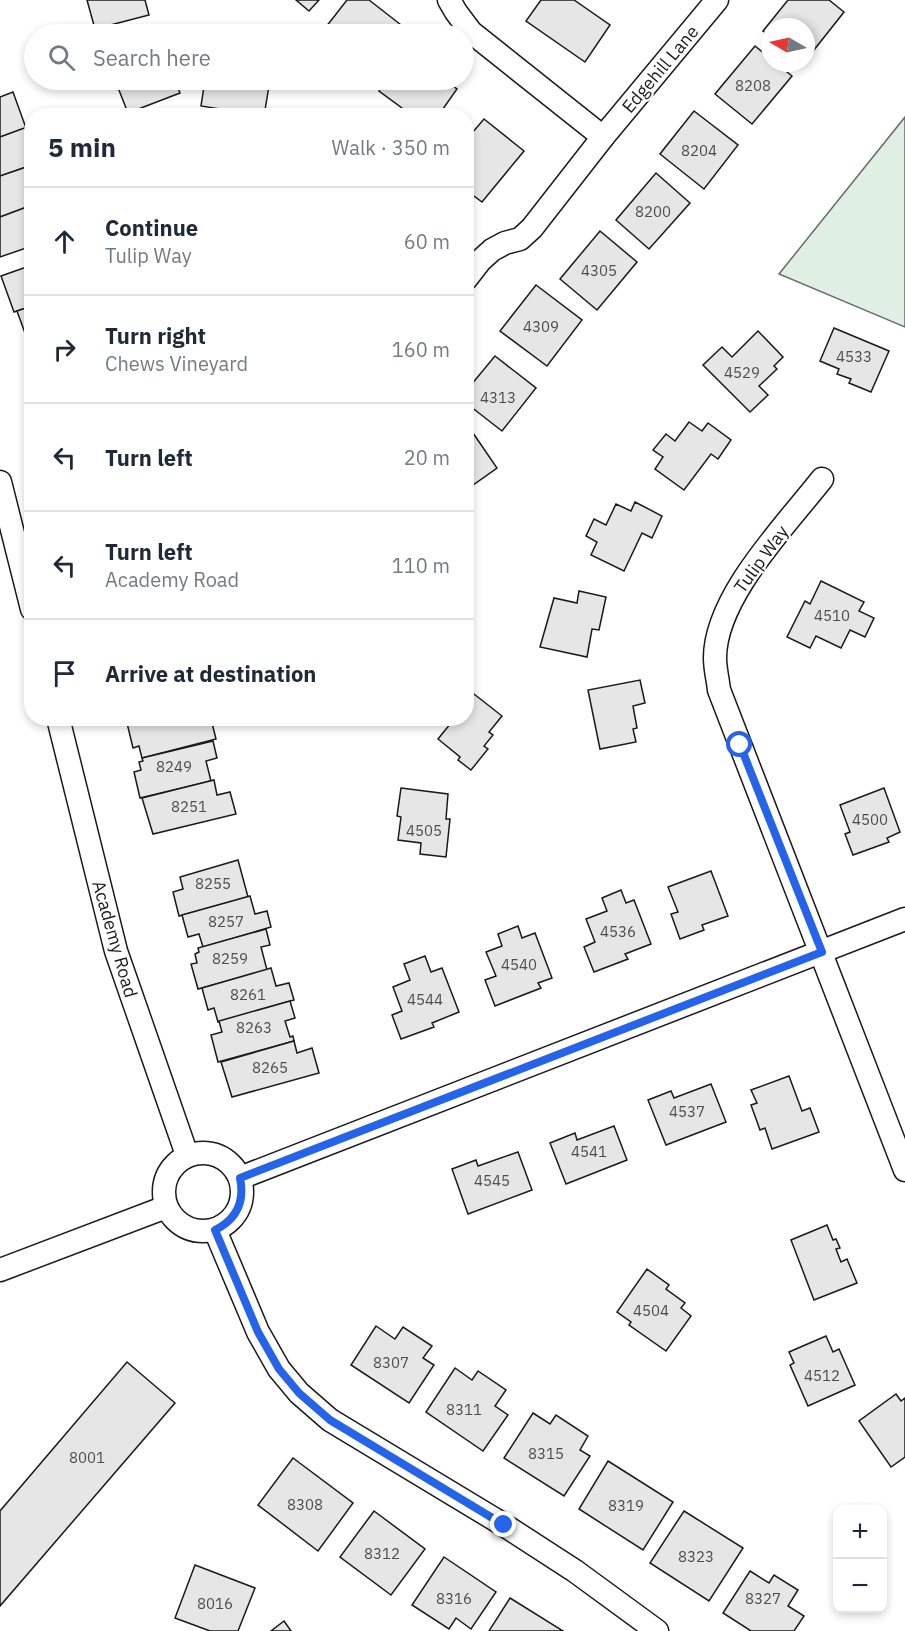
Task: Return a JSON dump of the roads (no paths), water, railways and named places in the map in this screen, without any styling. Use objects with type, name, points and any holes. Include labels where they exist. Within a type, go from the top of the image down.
[{"type":"street","points":[[449,0],[465,24]]},
{"type":"street","name":"Edgehill Lane","points":[[474,269],[492,250],[520,239],[532,228],[603,137],[717,0]]},
{"type":"street","points":[[474,34],[603,137]]},
{"type":"street","name":"Tulip Way","points":[[822,479],[750,569],[722,623],[715,657],[719,690],[905,1170]]},
{"type":"street","points":[[0,482],[24,577]]},
{"type":"street","name":"Academy Road","points":[[60,726],[116,951],[188,1155]]},
{"type":"street","points":[[240,1178],[905,920]]},
{"type":"street","points":[[200,1152],[213,1153],[234,1167],[240,1178],[243,1191],[236,1215],[227,1224],[215,1230],[204,1232],[181,1226],[166,1207],[165,1183],[169,1171],[188,1155],[200,1152]]},
{"type":"street","points":[[0,1270],[166,1207]]},
{"type":"street","points":[[215,1230],[258,1332],[279,1369],[299,1393],[330,1420],[575,1571],[657,1631]]}]
